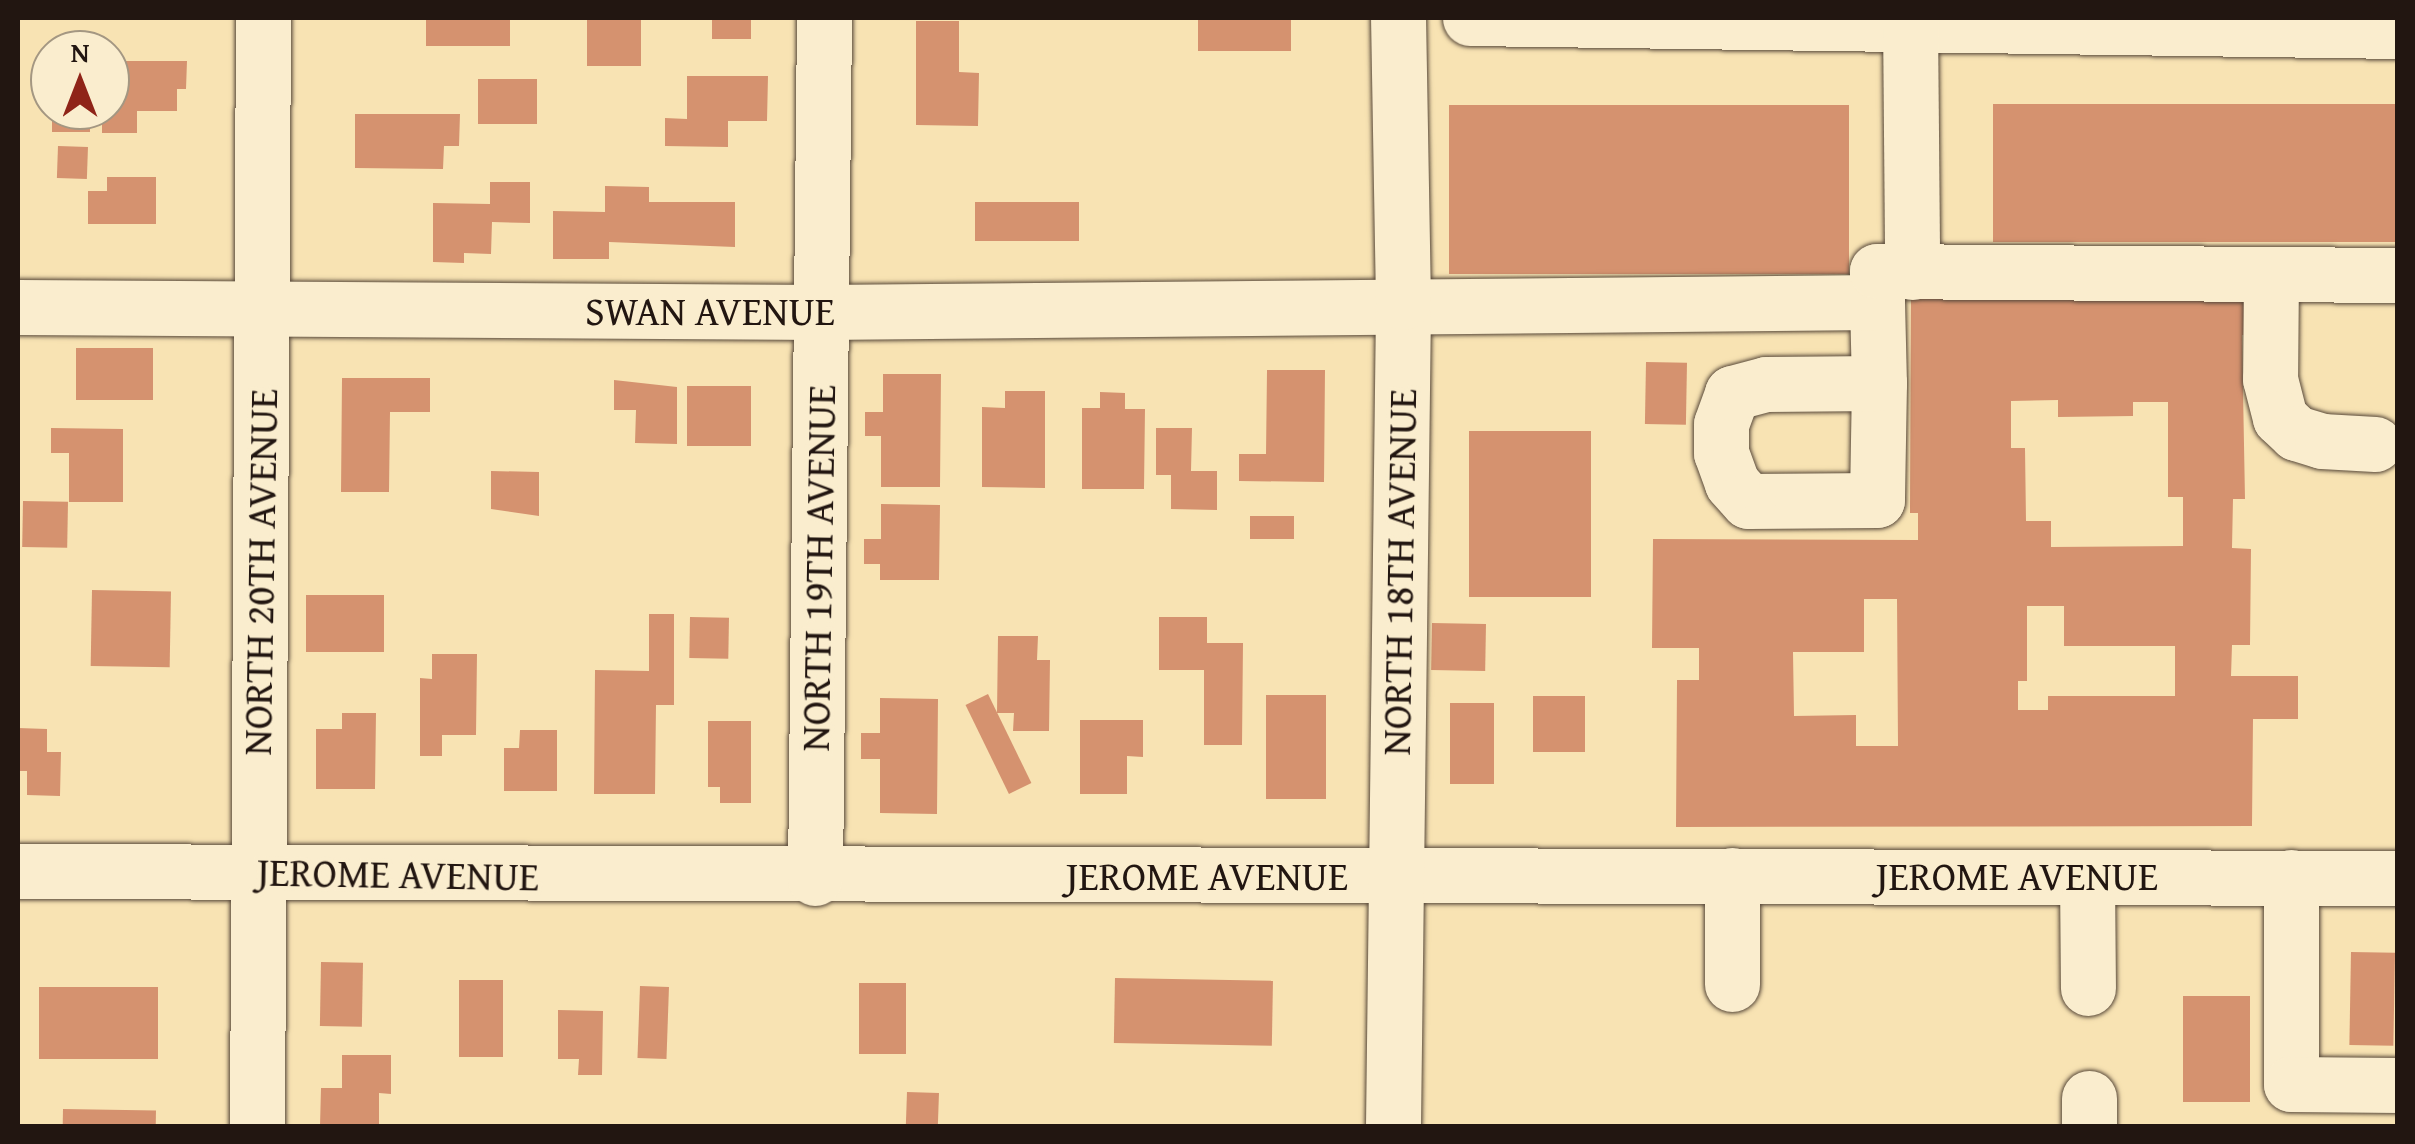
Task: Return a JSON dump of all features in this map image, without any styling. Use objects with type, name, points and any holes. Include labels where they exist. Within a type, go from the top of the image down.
[{"type":"street","name":"NORTH 20TH AVENUE","points":[[256,1126],[264,18]]},
{"type":"street","name":"NORTH 19TH AVENUE","points":[[815,878],[824,18]]},
{"type":"street","name":"NORTH 18TH AVENUE","points":[[1393,1126],[1403,302],[1398,18]]},
{"type":"street","points":[[1470,18],[1910,21],[2398,31]]},
{"type":"street","points":[[1879,383],[1895,286],[1910,21]]},
{"type":"street","name":"SWAN AVENUE","points":[[18,307],[820,312],[1403,302],[2271,274],[2398,275]]},
{"type":"street","points":[[2271,274],[2270,379],[2280,418],[2296,433],[2322,441],[2375,444]]},
{"type":"street","name":"JEROME AVENUE","points":[[18,871],[815,878],[2398,878]]},
{"type":"street","points":[[1732,876],[1732,984]]},
{"type":"street","points":[[2087,877],[2088,988]]},
{"type":"street","points":[[2291,877],[2291,1084],[2398,1085]]},
{"type":"building","points":[[426,18],[510,18],[510,46],[426,46]]},
{"type":"building","points":[[587,18],[641,18],[641,66],[587,66]]},
{"type":"building","points":[[712,18],[751,18],[751,39],[712,39]]},
{"type":"building","points":[[1198,18],[1291,18],[1291,51],[1198,51]]},
{"type":"building","points":[[916,21],[959,21],[959,72],[979,73],[978,126],[916,125]]},
{"type":"building","points":[[130,61],[187,61],[186,89],[177,89],[177,111],[137,111],[137,133],[102,133],[130,130]]},
{"type":"building","points":[[687,76],[768,76],[767,121],[728,121],[728,147],[665,146],[665,118],[687,119]]},
{"type":"building","points":[[478,79],[537,79],[537,124],[478,124]]},
{"type":"building","points":[[1993,104],[2398,104],[2398,242],[1993,242]]},
{"type":"building","points":[[1449,105],[1849,105],[1849,274],[1449,274]]},
{"type":"building","points":[[355,114],[460,114],[459,146],[444,146],[443,169],[355,168]]},
{"type":"building","points":[[52,130],[90,130],[90,132]]},
{"type":"building","points":[[58,146],[88,147],[87,179],[57,178]]},
{"type":"building","points":[[107,177],[156,177],[156,224],[88,224],[88,191],[107,191]]},
{"type":"building","points":[[490,182],[530,182],[530,223],[492,222],[491,254],[464,253],[464,263],[433,262],[433,203],[490,204]]},
{"type":"building","points":[[605,186],[649,187],[649,202],[735,202],[735,247],[609,242],[609,259],[553,259],[553,211],[605,212]]},
{"type":"building","points":[[975,202],[1079,202],[1079,241],[975,241]]},
{"type":"building","points":[[1911,295],[2253,297],[2252,335],[2242,335],[2245,499],[2233,499],[2232,548],[2251,549],[2250,645],[2232,645],[2231,676],[2298,676],[2298,719],[2253,719],[2252,826],[1676,827],[1677,680],[1699,680],[1699,648],[1652,648],[1653,539],[1918,540],[1918,513],[1910,513]],"holes":[[[2058,400],[2058,417],[2133,416],[2133,402],[2168,402],[2168,497],[2183,497],[2183,546],[2051,547],[2051,521],[2026,521],[2025,448],[2011,448],[2011,401]],[[1864,599],[1897,599],[1898,746],[1856,746],[1856,715],[1794,716],[1793,652],[1864,652]],[[2027,606],[2064,606],[2064,646],[2175,646],[2175,696],[2048,696],[2048,710],[2018,710],[2018,681],[2027,681]]]},
{"type":"building","points":[[76,348],[153,348],[153,400],[76,400]]},
{"type":"building","points":[[1646,362],[1687,363],[1686,425],[1645,424]]},
{"type":"building","points":[[1267,370],[1325,370],[1324,482],[1239,481],[1239,454],[1266,454]]},
{"type":"building","points":[[883,374],[941,374],[940,487],[881,487],[881,436],[865,436],[865,412],[883,412]]},
{"type":"building","points":[[342,378],[430,378],[430,412],[390,412],[389,492],[341,492]]},
{"type":"building","points":[[614,380],[677,387],[677,444],[635,443],[636,410],[614,410]]},
{"type":"building","points":[[687,386],[751,386],[751,446],[687,446]]},
{"type":"building","points":[[1005,391],[1045,391],[1045,488],[982,487],[982,407],[1005,408]]},
{"type":"building","points":[[1100,392],[1125,393],[1125,409],[1145,409],[1144,489],[1082,489],[1082,408],[1100,408]]},
{"type":"building","points":[[51,428],[123,429],[123,502],[69,502],[69,453],[51,453]]},
{"type":"building","points":[[1156,428],[1192,428],[1191,471],[1217,471],[1217,510],[1171,509],[1171,475],[1156,475]]},
{"type":"building","points":[[1469,431],[1591,431],[1591,597],[1469,597]]},
{"type":"building","points":[[491,471],[539,472],[539,516],[491,509]]},
{"type":"building","points":[[23,501],[68,502],[67,548],[22,547]]},
{"type":"building","points":[[881,504],[940,505],[939,580],[880,580],[880,564],[864,564],[864,539],[881,539]]},
{"type":"building","points":[[1250,516],[1294,516],[1294,539],[1250,539]]},
{"type":"building","points":[[92,590],[171,591],[170,667],[91,666]]},
{"type":"building","points":[[306,595],[384,595],[384,652],[306,652]]},
{"type":"building","points":[[649,614],[674,614],[674,705],[656,705],[655,794],[594,794],[595,670],[649,671]]},
{"type":"building","points":[[690,617],[729,618],[728,659],[689,658]]},
{"type":"building","points":[[1159,617],[1207,617],[1207,643],[1243,643],[1242,745],[1204,745],[1204,670],[1159,670]]},
{"type":"building","points":[[1432,623],[1486,624],[1485,671],[1431,670]]},
{"type":"building","points":[[998,636],[1038,636],[1037,660],[1050,660],[1049,731],[1013,731],[1014,713],[997,713]]},
{"type":"building","points":[[432,654],[477,654],[476,735],[442,735],[442,756],[420,756],[420,678],[432,679]]},
{"type":"building","points":[[988,694],[1031,783],[1009,794],[966,705]]},
{"type":"building","points":[[1266,695],[1326,695],[1326,799],[1266,799]]},
{"type":"building","points":[[1533,696],[1585,696],[1585,752],[1533,752]]},
{"type":"building","points":[[880,698],[938,699],[937,814],[880,813],[880,759],[861,759],[861,733],[880,733]]},
{"type":"building","points":[[1450,703],[1494,703],[1494,784],[1450,784]]},
{"type":"building","points":[[342,713],[376,713],[375,789],[316,789],[316,729],[342,729]]},
{"type":"building","points":[[1080,720],[1143,720],[1143,757],[1127,756],[1127,794],[1080,794]]},
{"type":"building","points":[[708,721],[751,721],[751,803],[720,803],[720,787],[708,787]]},
{"type":"building","points":[[18,728],[47,729],[47,752],[61,752],[60,796],[27,795],[27,771],[18,771]]},
{"type":"building","points":[[520,730],[557,730],[557,791],[504,791],[504,748],[519,748]]},
{"type":"building","points":[[2351,952],[2395,953],[2393,1046],[2349,1045]]},
{"type":"building","points":[[321,962],[363,963],[362,1027],[320,1026]]},
{"type":"building","points":[[1115,978],[1273,981],[1272,1046],[1114,1043]]},
{"type":"building","points":[[459,980],[503,980],[503,1057],[459,1057]]},
{"type":"building","points":[[859,983],[906,983],[906,1054],[859,1054]]},
{"type":"building","points":[[640,986],[669,987],[666,1059],[637,1058]]},
{"type":"building","points":[[39,987],[158,987],[158,1059],[39,1059]]},
{"type":"building","points":[[2183,996],[2250,996],[2250,1102],[2183,1102]]},
{"type":"building","points":[[558,1010],[603,1011],[602,1075],[578,1075],[579,1059],[558,1059]]},
{"type":"building","points":[[342,1055],[391,1055],[391,1094],[379,1093],[379,1126],[320,1126],[321,1088],[342,1088]]},
{"type":"building","points":[[907,1092],[939,1093],[938,1126],[906,1126]]},
{"type":"building","points":[[63,1109],[156,1111],[156,1126],[63,1126]]}]
